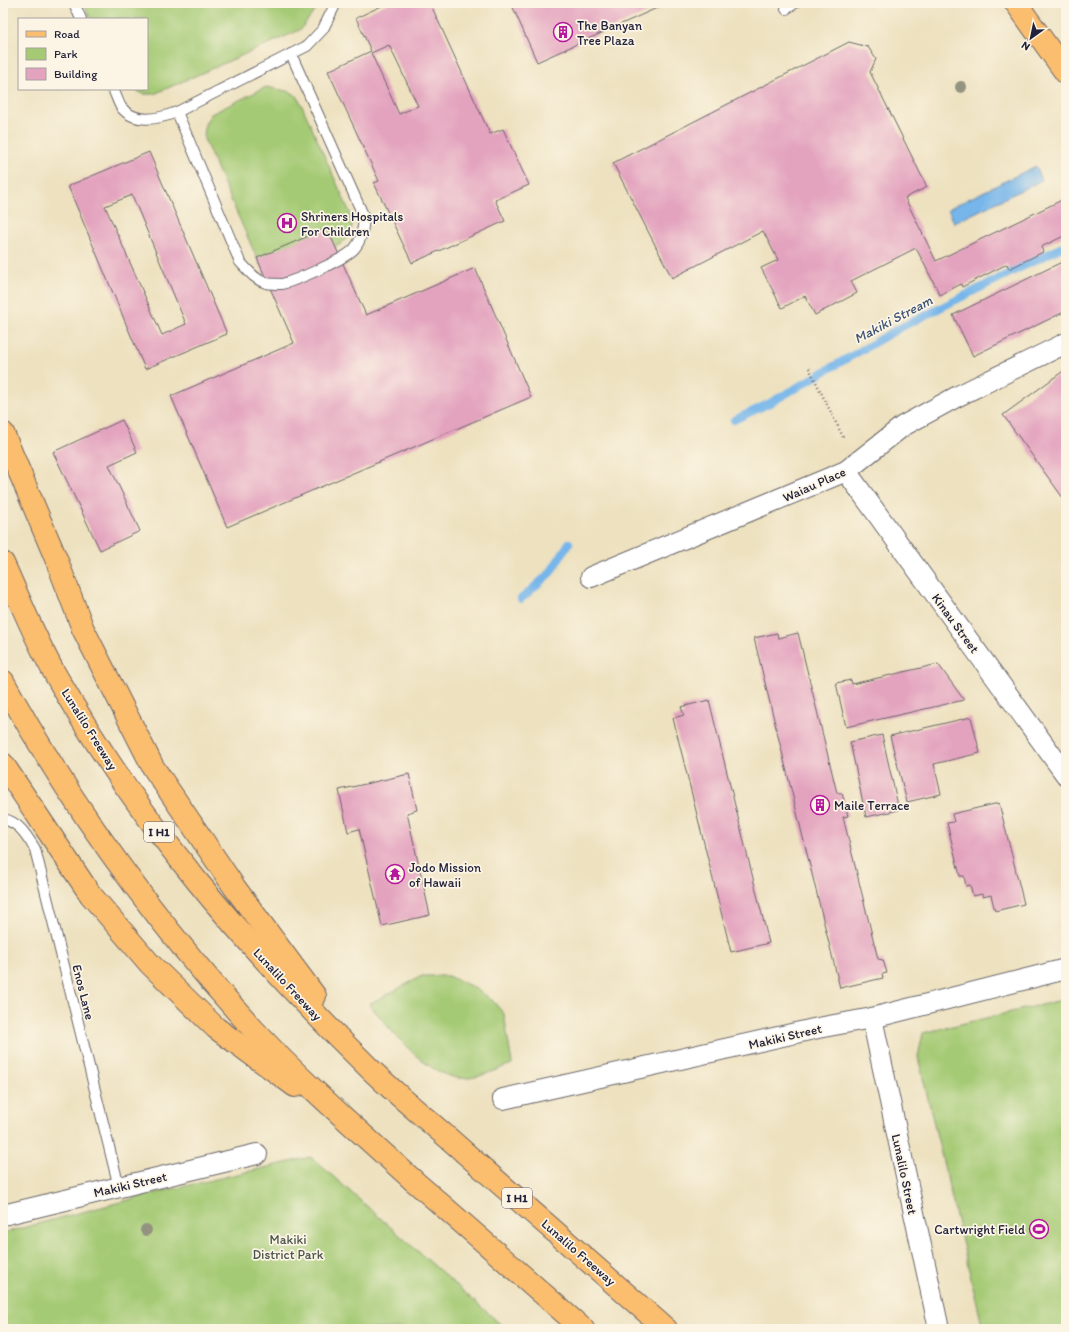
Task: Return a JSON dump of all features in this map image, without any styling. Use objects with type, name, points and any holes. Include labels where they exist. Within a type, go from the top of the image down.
[{"type":"main road","points":[[1016,3],[1066,73]]},
{"type":"main road","points":[[3,432],[57,561],[83,629],[153,767],[235,888],[367,1066]]},
{"type":"main road","name":"Lunalilo Freeway","points":[[3,562],[54,673],[98,744],[142,809],[189,872],[235,927],[297,995],[367,1066],[666,1329]]},
{"type":"main road","points":[[3,681],[61,780],[105,845],[153,910],[201,969],[255,1031],[313,1089],[370,1142],[583,1329]]},
{"type":"main road","points":[[3,764],[90,894],[150,964],[216,1028],[370,1142]]},
{"type":"street","name":"Waiau Place","points":[[590,577],[846,471],[903,426],[958,396],[1066,343]]},
{"type":"street","name":"Kinau Street","points":[[846,471],[1066,775]]},
{"type":"street","name":"Makiki Street","points":[[503,1099],[818,1028],[872,1018],[1066,969]]},
{"type":"street","name":"Lunalilo Street","points":[[872,1018],[939,1329]]},
{"type":"street","name":"Makiki Street","points":[[3,1215],[257,1154]]},
{"type":"lane","points":[[74,3],[81,18]]},
{"type":"lane","points":[[113,90],[121,106],[129,114],[142,119],[160,118],[177,112],[307,46],[323,29],[336,3]]},
{"type":"lane","points":[[786,9],[795,3]]},
{"type":"lane","points":[[177,112],[240,262],[254,277],[266,283],[280,284],[293,280],[343,258],[354,249],[363,232],[364,217],[291,54]]},
{"type":"lane","name":"Enos Lane","points":[[3,819],[12,820],[24,832],[35,849],[119,1187]]},
{"type":"path","points":[[808,368],[843,437]]},
{"type":"green space","points":[[83,3],[321,3],[300,30],[154,94],[144,94],[134,90],[148,90],[148,18],[90,18]]},
{"type":"green space","points":[[266,87],[291,92],[298,97],[351,215],[352,226],[349,236],[341,244],[285,268],[260,265],[204,139],[205,124],[211,114]]},
{"type":"green space","points":[[422,976],[448,976],[473,987],[492,1000],[504,1014],[512,1064],[474,1077],[454,1077],[440,1072],[412,1052],[369,1004]]},
{"type":"green space","name":"Cartwright Field","points":[[1066,999],[1066,1329],[983,1329],[918,1057],[923,1033]]},
{"type":"green space","name":"Makiki District Park","points":[[311,1157],[506,1329],[3,1329],[3,1233],[147,1195]]},
{"type":"water","points":[[1036,166],[1042,180],[954,223],[948,209]]},
{"type":"building","points":[[388,3],[430,3],[490,134],[503,129],[529,185],[495,200],[505,221],[412,263],[374,183],[379,181],[328,71],[371,51],[356,18]],"holes":[[[389,45],[418,106],[399,114],[371,53]]]},
{"type":"building","name":"The Banyan Tree Plaza","points":[[511,3],[668,3],[537,62]]},
{"type":"building","points":[[849,42],[868,47],[876,59],[870,72],[927,187],[905,198],[936,261],[1066,198],[1066,235],[1041,247],[1043,252],[1009,269],[1007,264],[962,287],[961,284],[940,295],[916,248],[851,281],[857,293],[815,315],[805,296],[782,308],[761,268],[778,260],[763,231],[672,278],[613,163]]},
{"type":"building","points":[[149,152],[227,334],[145,369],[68,186]],"holes":[[[132,195],[186,324],[162,335],[105,206]]]},
{"type":"building","points":[[327,228],[366,315],[475,268],[531,397],[227,527],[171,396],[294,343],[257,258]]},
{"type":"building","points":[[1066,260],[1066,311],[973,356],[953,315]]},
{"type":"building","points":[[1066,369],[1066,502],[1003,415]]},
{"type":"building","points":[[122,420],[137,452],[109,465],[140,531],[100,550],[53,452]]},
{"type":"building","name":"Maile Terrace","points":[[777,633],[778,638],[798,633],[837,793],[842,793],[848,816],[843,817],[878,959],[883,960],[887,973],[882,974],[883,978],[840,988],[754,638]]},
{"type":"building","points":[[938,664],[964,700],[846,727],[836,683],[851,680],[852,684]]},
{"type":"building","points":[[709,700],[769,943],[731,952],[673,718],[684,715],[681,707]]},
{"type":"building","points":[[971,717],[980,753],[934,764],[941,794],[907,802],[890,736]]},
{"type":"building","points":[[882,735],[899,810],[866,817],[850,742]]},
{"type":"building","name":"Jodo Mission of Hawaii","points":[[409,774],[417,810],[407,813],[430,915],[382,926],[359,829],[348,832],[339,790]]},
{"type":"building","points":[[999,803],[1024,904],[995,911],[991,895],[983,897],[982,894],[973,896],[970,885],[966,886],[964,876],[960,876],[947,823],[954,822],[952,814]]},
{"type":"waterway","name":"Makiki Stream","points":[[734,420],[770,403],[898,329],[1066,245]]},
{"type":"waterway","name":"Makiki Stream","points":[[521,599],[550,573],[569,543]]},
{"type":"place","name":"The Banyan Tree Plaza","points":[[563,32]]},
{"type":"place","name":"Shriners Hospitals For Children","points":[[287,223]]},
{"type":"place","name":"Maile Terrace","points":[[820,805]]},
{"type":"place","name":"Jodo Mission of Hawaii","points":[[395,874]]},
{"type":"place","name":"Cartwright Field","points":[[1039,1229]]}]
